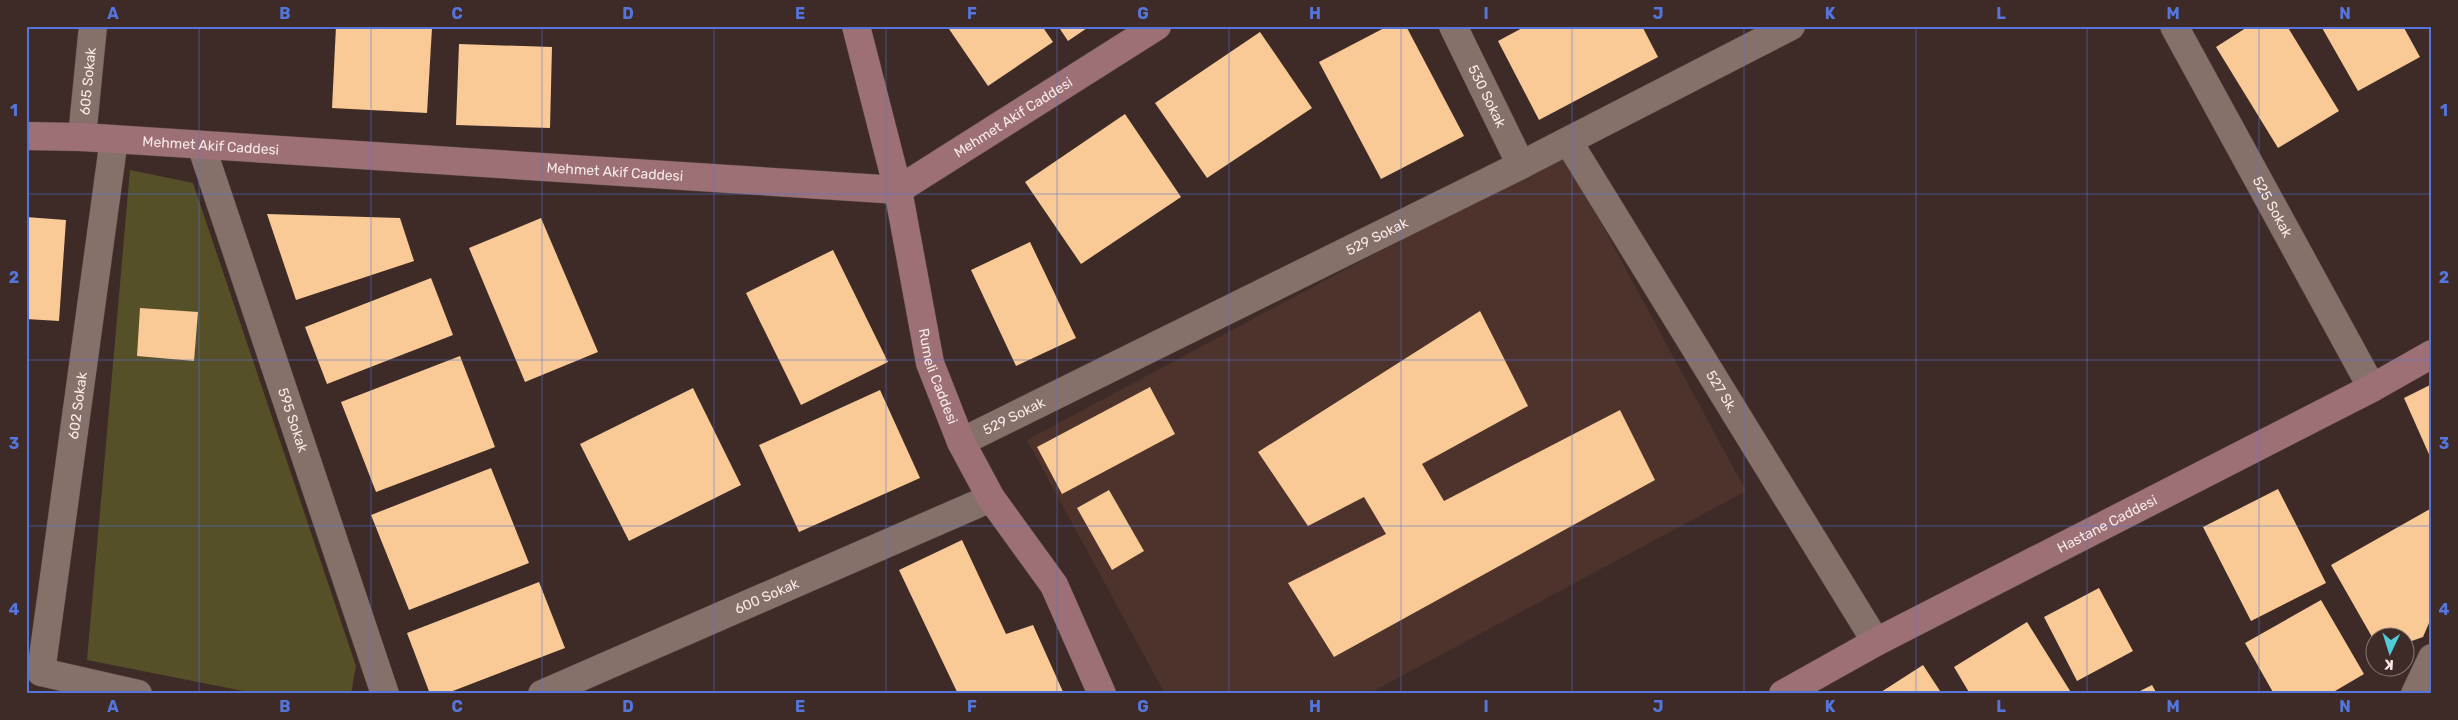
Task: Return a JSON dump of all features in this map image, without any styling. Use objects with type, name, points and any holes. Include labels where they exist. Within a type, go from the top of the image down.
[{"type":"street","name":"605 Sokak","points":[[82,137],[93,26]]},
{"type":"street","name":"Rumeli Caddesi","points":[[856,26],[898,190],[930,362],[962,442],[991,498],[1054,585],[1102,694]]},
{"type":"street","name":"Mehmet Akif Caddesi","points":[[26,136],[82,137],[898,190],[1157,26]]},
{"type":"street","name":"530 Sokak","points":[[1453,26],[1521,165]]},
{"type":"street","name":"529 Sokak","points":[[962,442],[1521,165],[1791,26]]},
{"type":"street","name":"525 Sokak","points":[[2174,26],[2372,388]]},
{"type":"street","name":"602 Sokak","points":[[34,678],[114,139]]},
{"type":"street","name":"527 Sk.","points":[[1568,141],[1876,642]]},
{"type":"street","name":"595 Sokak","points":[[200,145],[385,694]]},
{"type":"street","name":"Hastane Caddesi","points":[[1782,694],[1876,642],[2372,388],[2432,354]]},
{"type":"street","name":"600 Sokak","points":[[542,694],[991,498]]},
{"type":"street","points":[[2415,694],[2432,658]]},
{"type":"street","points":[[34,678],[138,694]]},
{"type":"shaded area","points":[[1563,153],[1746,491],[1368,694],[1165,694],[1027,440]]},
{"type":"shaded area","points":[[130,170],[193,183],[356,666],[351,694],[259,694],[87,660]]},
{"type":"building","points":[[336,26],[432,28],[427,113],[332,108]]},
{"type":"building","points":[[947,26],[1042,26],[1053,42],[988,86]]},
{"type":"building","points":[[1058,26],[1090,26],[1068,41]]},
{"type":"building","points":[[1388,26],[1406,26],[1464,136],[1381,179],[1319,62]]},
{"type":"building","points":[[1526,26],[1642,26],[1658,57],[1539,120],[1498,41]]},
{"type":"building","points":[[2249,26],[2287,26],[2339,111],[2278,148],[2216,47]]},
{"type":"building","points":[[2321,26],[2403,26],[2420,57],[2358,91]]},
{"type":"building","points":[[1260,32],[1312,108],[1207,178],[1155,103]]},
{"type":"building","points":[[459,44],[552,47],[550,128],[456,125]]},
{"type":"building","points":[[1125,114],[1181,197],[1081,264],[1025,182]]},
{"type":"building","points":[[267,214],[400,218],[414,261],[296,300]]},
{"type":"building","points":[[26,217],[66,220],[59,321],[26,319]]},
{"type":"building","points":[[541,218],[598,352],[525,382],[469,248]]},
{"type":"building","points":[[1030,242],[1076,338],[1016,366],[971,270]]},
{"type":"building","points":[[833,250],[888,362],[801,405],[746,293]]},
{"type":"building","points":[[431,278],[453,335],[327,384],[305,327]]},
{"type":"building","points":[[140,308],[198,312],[194,361],[137,356]]},
{"type":"building","points":[[1480,311],[1528,406],[1422,464],[1444,501],[1620,410],[1655,480],[1334,657],[1288,583],[1386,534],[1364,497],[1308,526],[1258,452]]},
{"type":"building","points":[[460,356],[495,447],[376,492],[341,402]]},
{"type":"building","points":[[2432,384],[2432,461],[2404,398]]},
{"type":"building","points":[[1150,387],[1175,434],[1062,494],[1037,447]]},
{"type":"building","points":[[693,388],[741,485],[629,541],[580,444]]},
{"type":"building","points":[[880,390],[920,478],[799,532],[759,445]]},
{"type":"building","points":[[491,468],[529,563],[409,610],[371,515]]},
{"type":"building","points":[[2278,489],[2326,583],[2251,621],[2203,527]]},
{"type":"building","points":[[1109,490],[1144,551],[1112,570],[1077,508]]},
{"type":"building","points":[[2430,509],[2432,616],[2423,637],[2416,639],[2416,628],[2367,628],[2331,565]]},
{"type":"building","points":[[962,540],[1006,634],[1033,625],[1064,694],[958,694],[899,570]]},
{"type":"building","points":[[539,582],[565,648],[445,694],[430,694],[407,633]]},
{"type":"building","points":[[2099,588],[2133,651],[2077,681],[2044,617]]},
{"type":"building","points":[[2321,600],[2364,674],[2330,694],[2274,694],[2245,643]]},
{"type":"building","points":[[2027,622],[2072,694],[1970,694],[1954,667]]},
{"type":"building","points":[[1923,665],[1942,694],[1878,694]]},
{"type":"building","points":[[2152,685],[2157,694],[2134,694]]}]
